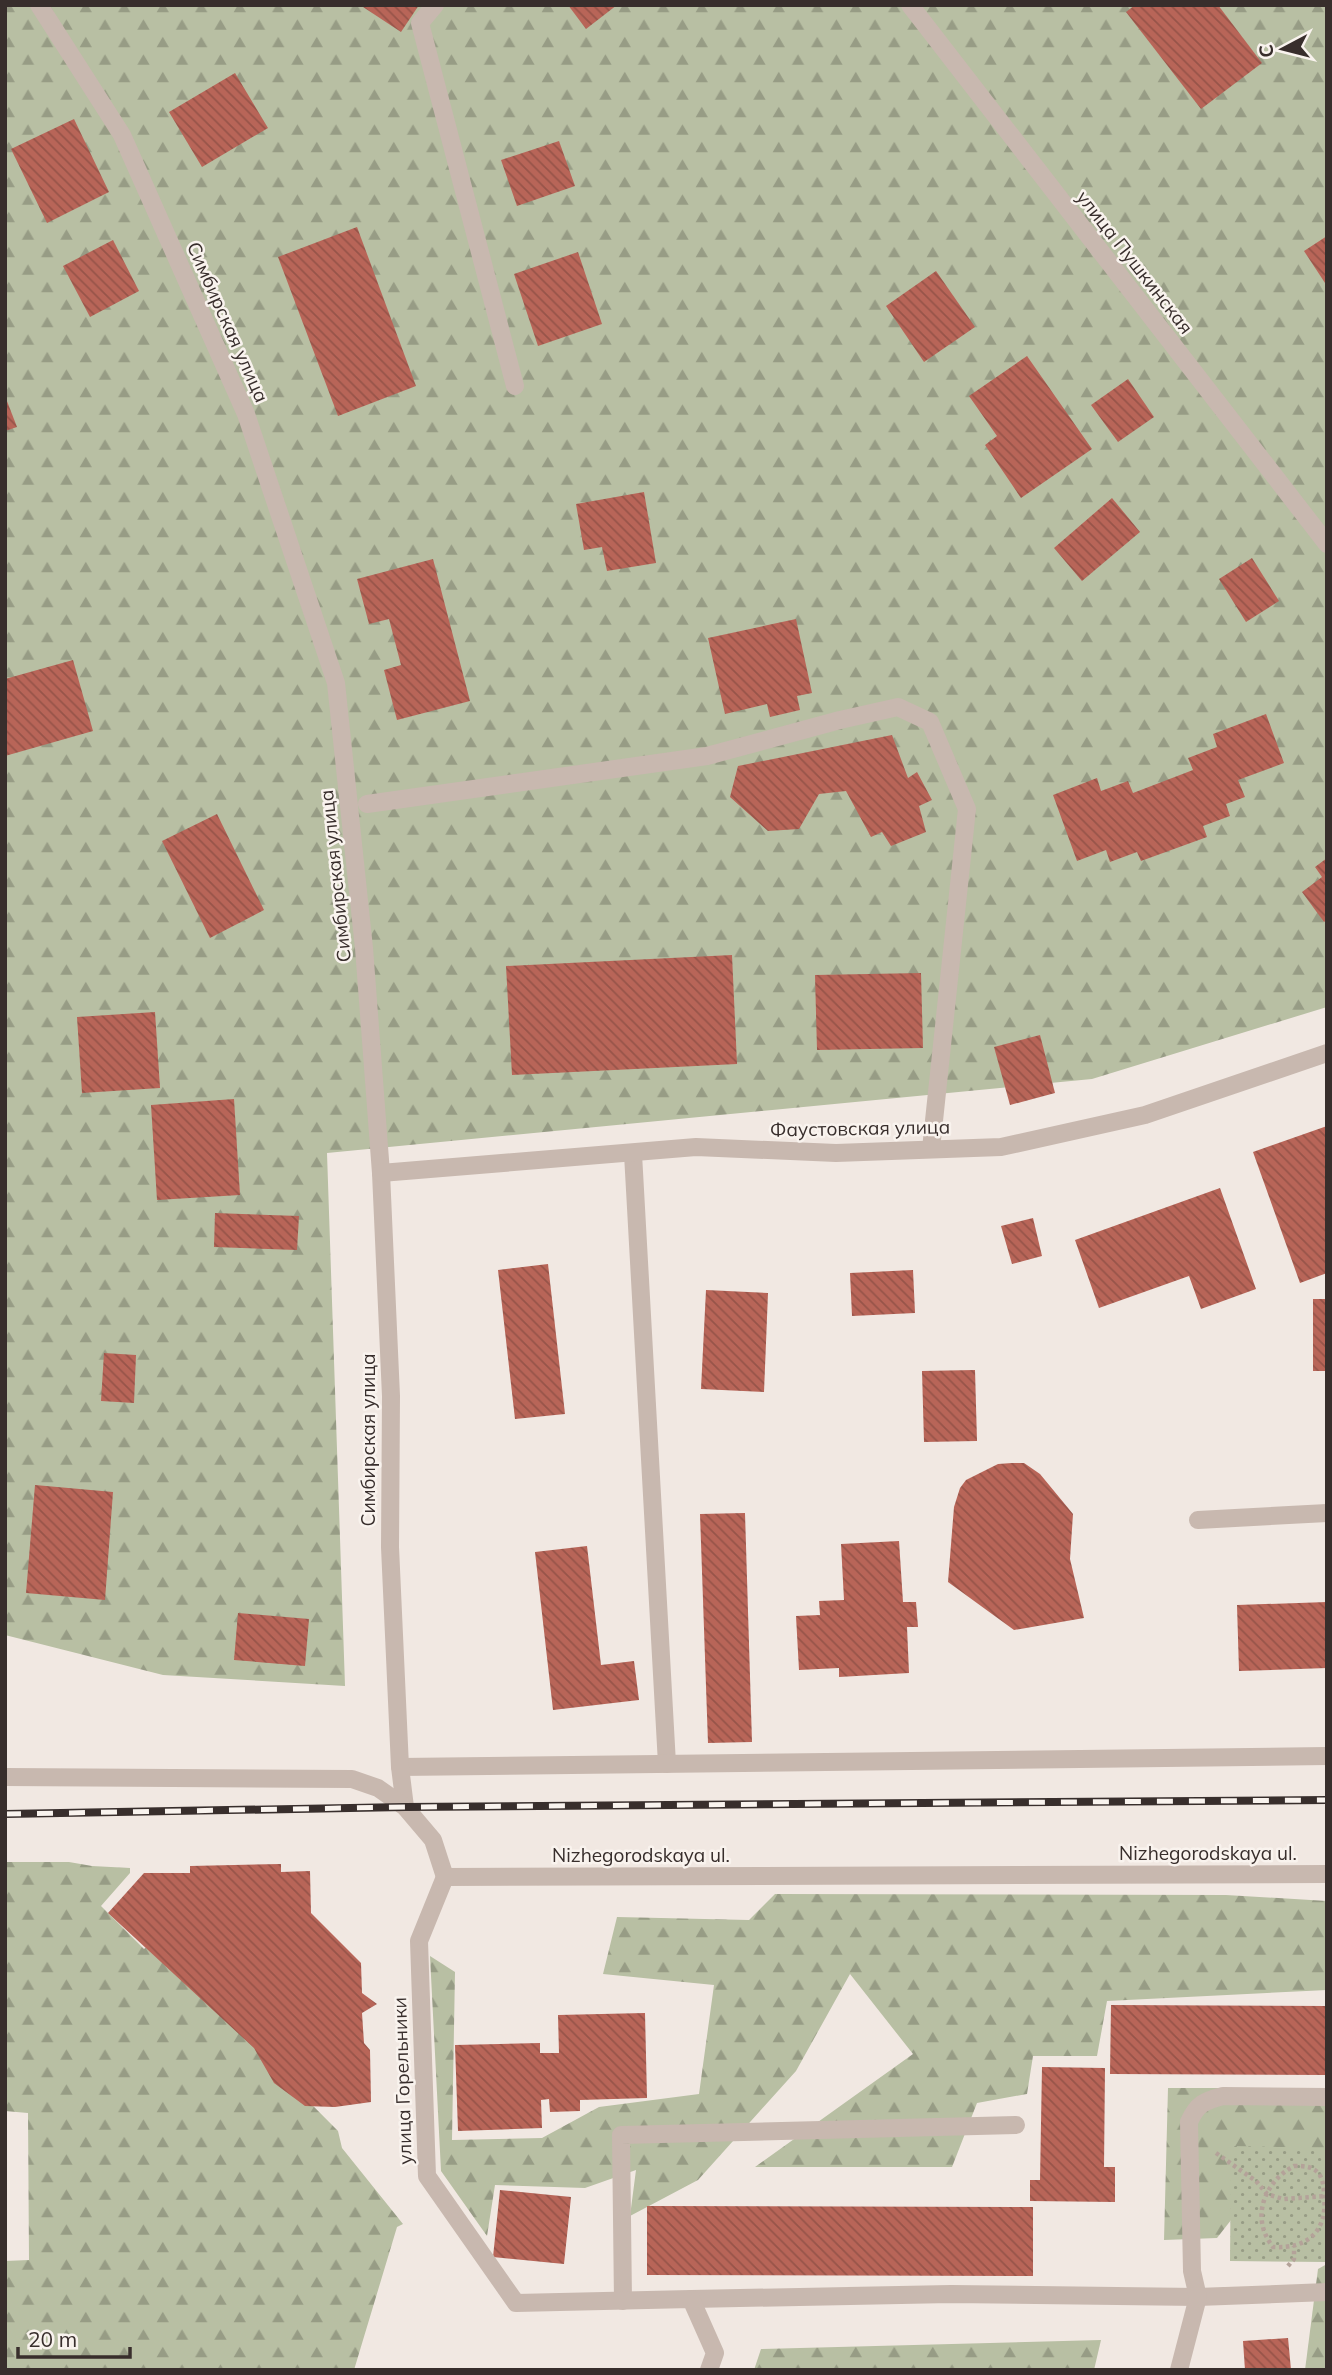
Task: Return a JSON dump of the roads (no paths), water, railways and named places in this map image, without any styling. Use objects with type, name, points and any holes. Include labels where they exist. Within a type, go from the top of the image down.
[{"type":"street","name":"Симбирская улица","points":[[38,5],[122,135],[246,414],[336,683],[364,948],[381,1173],[391,1396],[390,1547],[400,1767],[405,1807]]},
{"type":"street","points":[[435,5],[420,23],[515,386]]},
{"type":"street","name":"улица Пушкинская","points":[[910,5],[1327,544]]},
{"type":"street","points":[[367,804],[707,756],[898,707],[930,722],[967,808],[931,1149]]},
{"type":"street","name":"Фаустовская улица","points":[[381,1173],[696,1147],[836,1153],[1001,1147],[1145,1115],[1327,1053]]},
{"type":"street","points":[[633,1154],[667,1764]]},
{"type":"street","points":[[1198,1521],[1327,1513]]},
{"type":"street","points":[[400,1767],[1327,1756]]},
{"type":"street","points":[[5,1777],[352,1779],[378,1788],[405,1807],[433,1840],[445,1877]]},
{"type":"street","name":"Nizhegorodskaya ul.","points":[[445,1877],[1327,1874]]},
{"type":"street","name":"улица Горельники","points":[[445,1877],[419,1941],[427,2176],[516,2303],[951,2294],[1198,2297],[1327,2292]]},
{"type":"street","points":[[1179,2370],[1198,2297],[1192,2271],[1189,2135],[1189,2122],[1194,2110],[1206,2100],[1223,2096],[1327,2098]]},
{"type":"street","points":[[623,2301],[621,2135],[1016,2125]]},
{"type":"street","points":[[691,2299],[715,2353],[709,2370]]},
{"type":"railway","points":[[5,1814],[405,1807],[1327,1800]]}]
